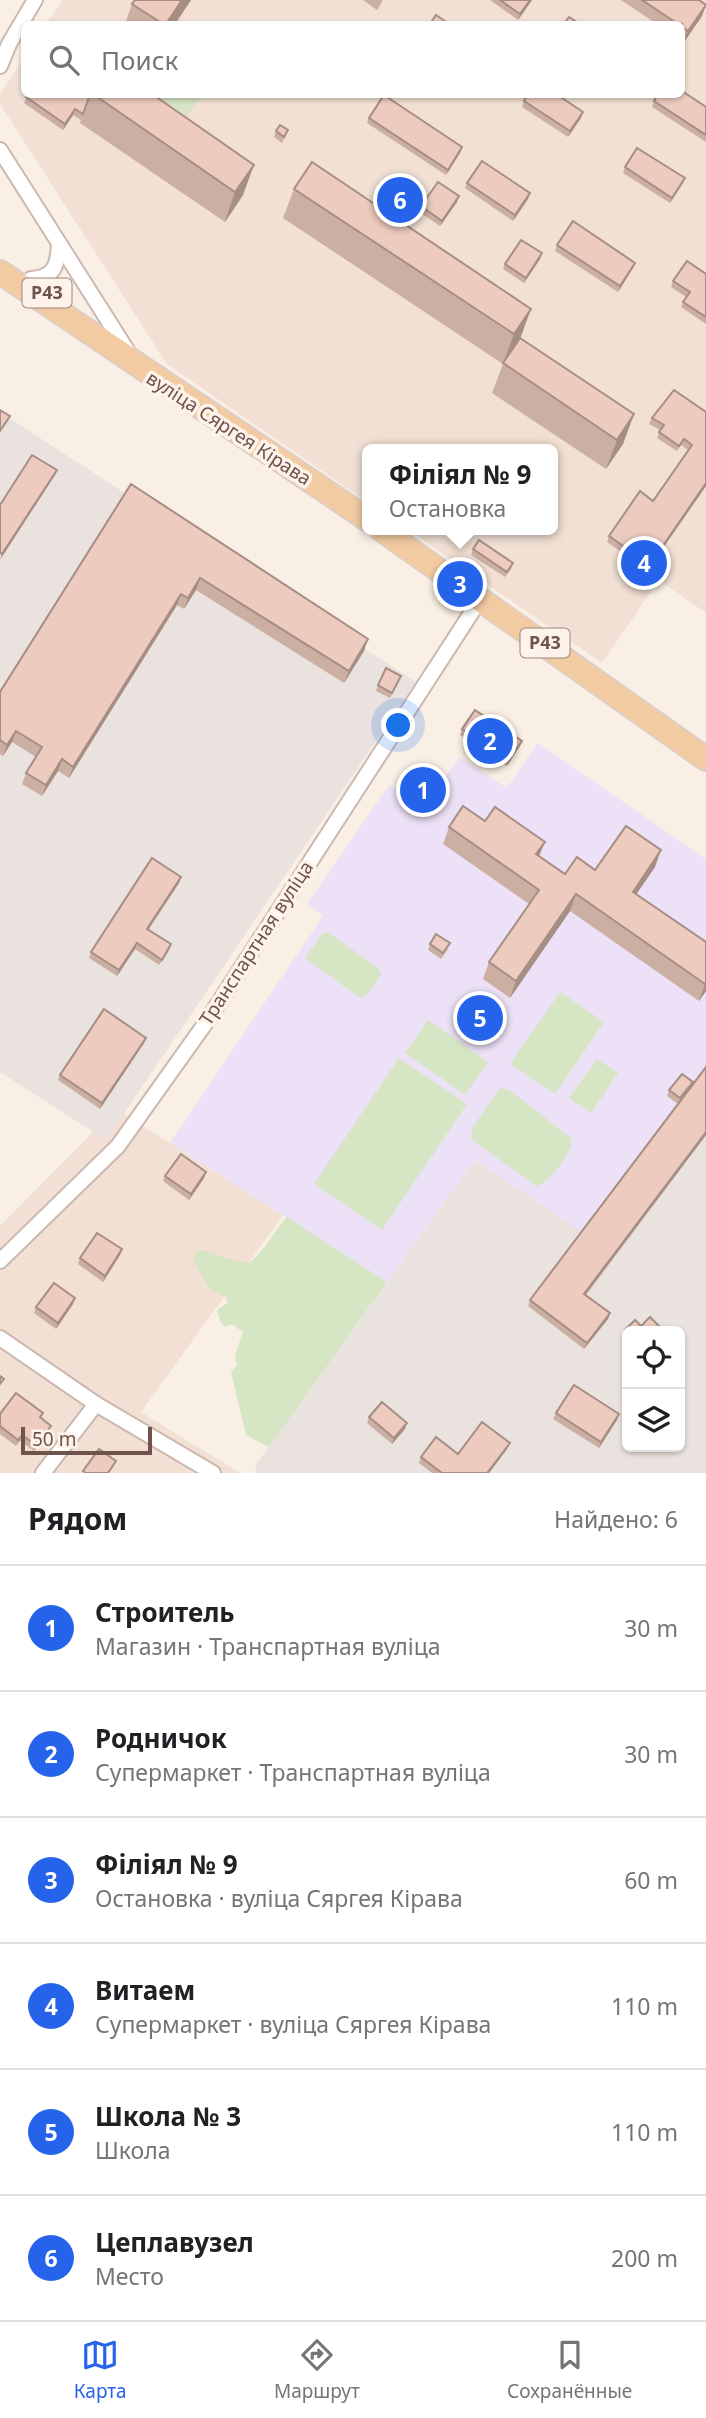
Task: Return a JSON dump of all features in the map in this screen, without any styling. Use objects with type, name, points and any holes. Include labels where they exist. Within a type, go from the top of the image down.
[{"type":"main road","name":"вуліца Сяргея Кірава","points":[[0,254],[32,279],[92,334]]},
{"type":"main road","name":"вуліца Сяргея Кірава","points":[[0,272],[362,516]]},
{"type":"main road","name":"Р43","points":[[389,535],[706,759]]},
{"type":"street","points":[[23,21],[35,0]]},
{"type":"street","points":[[0,66],[21,24]]},
{"type":"street","points":[[0,150],[139,368]]},
{"type":"street","points":[[32,279],[43,278],[53,271],[58,261],[58,243]]},
{"type":"street","points":[[92,334],[103,325],[103,313]]},
{"type":"street","name":"Транспартная вуліца","points":[[0,1261],[118,1146],[206,1021],[481,598]]},
{"type":"street","points":[[0,1338],[96,1404],[213,1473]]},
{"type":"street","points":[[43,1473],[96,1404]]},
{"type":"shaded area","points":[[63,0],[706,0],[706,613],[659,580],[602,663],[415,535],[558,535],[558,444],[362,444],[362,499],[167,364],[0,104],[0,94],[21,62],[21,98],[685,98],[685,21],[48,21]]},
{"type":"shaded area","points":[[0,412],[416,682],[106,1140],[0,1072]]},
{"type":"shaded area","points":[[538,743],[706,859],[706,1070],[583,1233],[475,1160],[387,1282],[170,1143],[323,916],[307,904],[389,785],[425,809],[459,757],[507,788]]},
{"type":"shaded area","points":[[706,1070],[706,1473],[257,1473],[255,1466],[475,1160]]},
{"type":"shaded area","points":[[124,1114],[283,1215],[141,1412],[240,1473],[0,1473],[0,1226],[93,1132],[106,1140]]},
{"type":"green space","points":[[160,98],[200,98],[187,116]]},
{"type":"green space","points":[[328,932],[379,969],[381,975],[366,996],[359,997],[305,958],[322,934]]},
{"type":"green space","points":[[560,992],[604,1022],[555,1094],[510,1064]]},
{"type":"green space","points":[[428,1020],[488,1062],[465,1095],[405,1053]]},
{"type":"green space","points":[[399,1058],[467,1104],[382,1230],[314,1184]]},
{"type":"green space","points":[[597,1059],[618,1073],[591,1113],[569,1098]]},
{"type":"green space","points":[[500,1088],[511,1091],[572,1139],[559,1167],[536,1186],[471,1139],[472,1128]]},
{"type":"green space","points":[[287,1217],[387,1282],[269,1447],[246,1435],[231,1372],[237,1365],[235,1355],[243,1332],[232,1324],[225,1327],[220,1321],[217,1310],[227,1303],[226,1297],[210,1290],[193,1260],[197,1252],[204,1250],[224,1258],[249,1263],[260,1253]]},
{"type":"building","points":[[135,0],[182,0],[168,21],[158,21],[132,4]]},
{"type":"building","points":[[500,0],[530,0],[520,14]]},
{"type":"building","points":[[642,0],[699,0],[706,5],[688,31],[685,29],[685,21],[674,21]]},
{"type":"building","points":[[436,15],[445,21],[432,21]]},
{"type":"building","points":[[685,93],[706,107],[706,135],[654,101],[656,98],[685,98]]},
{"type":"building","points":[[27,98],[89,98],[83,114],[75,109],[65,124]]},
{"type":"building","points":[[99,98],[158,98],[254,165],[235,192]]},
{"type":"building","points":[[382,98],[388,98],[462,147],[448,170],[369,118]]},
{"type":"building","points":[[526,98],[562,98],[583,112],[570,131],[524,101]]},
{"type":"building","points":[[280,125],[288,130],[284,137],[276,131]]},
{"type":"building","points":[[637,148],[685,178],[672,198],[625,167]]},
{"type":"building","points":[[482,161],[530,193],[515,215],[467,183]]},
{"type":"building","points":[[312,162],[531,309],[514,334],[294,189]]},
{"type":"building","points":[[401,182],[414,191],[404,206],[391,197]]},
{"type":"building","points":[[438,182],[459,196],[442,221],[421,206]]},
{"type":"building","points":[[573,221],[635,263],[620,286],[557,245]]},
{"type":"building","points":[[521,240],[542,253],[526,278],[505,264]]},
{"type":"building","points":[[687,261],[706,274],[706,317],[683,302],[690,292],[673,281]]},
{"type":"building","points":[[520,338],[634,414],[617,440],[503,363]]},
{"type":"building","points":[[674,390],[706,412],[706,483],[656,556],[660,560],[651,570],[643,565],[645,561],[609,536],[640,491],[653,501],[692,445],[684,439],[679,446],[659,432],[664,425],[652,418]]},
{"type":"building","points":[[0,410],[10,416],[0,431]]},
{"type":"building","points":[[32,455],[57,470],[2,554],[0,505]]},
{"type":"building","points":[[131,484],[368,639],[349,671],[200,578],[188,598],[181,594],[73,767],[62,759],[46,785],[26,773],[42,747],[16,731],[7,745],[0,740],[0,692]]},
{"type":"building","points":[[479,540],[513,563],[507,572],[473,549]]},
{"type":"building","points":[[386,668],[401,676],[392,693],[378,685]]},
{"type":"building","points":[[475,710],[522,741],[509,760],[462,729]]},
{"type":"building","points":[[425,769],[439,779],[426,799],[412,790]]},
{"type":"building","points":[[463,806],[485,821],[495,807],[545,842],[536,854],[565,874],[577,857],[595,870],[626,826],[661,850],[633,892],[706,942],[706,983],[576,894],[516,981],[489,962],[539,890],[449,827]]},
{"type":"building","points":[[152,858],[181,877],[147,929],[171,944],[162,960],[137,943],[119,970],[91,952]]},
{"type":"building","points":[[436,934],[450,943],[443,953],[430,944]]},
{"type":"building","points":[[104,1009],[146,1038],[102,1103],[60,1075]]},
{"type":"building","points":[[706,1067],[706,1132],[584,1294],[610,1313],[587,1343],[530,1300]]},
{"type":"building","points":[[682,1074],[693,1082],[680,1098],[669,1090]]},
{"type":"building","points":[[181,1154],[206,1172],[191,1194],[165,1176]]},
{"type":"building","points":[[97,1233],[122,1249],[105,1276],[80,1258]]},
{"type":"building","points":[[54,1283],[75,1298],[58,1323],[36,1307]]},
{"type":"building","points":[[650,1317],[659,1326],[641,1326]]},
{"type":"building","points":[[635,1320],[641,1326],[629,1326]]},
{"type":"building","points":[[574,1385],[619,1414],[601,1442],[556,1413]]},
{"type":"building","points":[[16,1393],[43,1413],[40,1417],[51,1426],[36,1445],[22,1435],[18,1440],[0,1426],[0,1414]]},
{"type":"building","points":[[382,1402],[407,1423],[394,1438],[369,1417]]},
{"type":"building","points":[[482,1422],[510,1443],[487,1473],[442,1473],[421,1457],[436,1437],[458,1454]]},
{"type":"building","points":[[99,1449],[116,1461],[108,1473],[86,1473],[83,1471]]},
{"type":"place","name":"Цеплавузел","points":[[400,200]]},
{"type":"place","name":"Витаем","points":[[644,563]]},
{"type":"place","name":"Філіял № 9","points":[[460,584]]},
{"type":"place","name":"Родничок","points":[[490,741]]},
{"type":"place","name":"Строитель","points":[[423,790]]},
{"type":"place","name":"Школа № 3","points":[[480,1018]]}]
